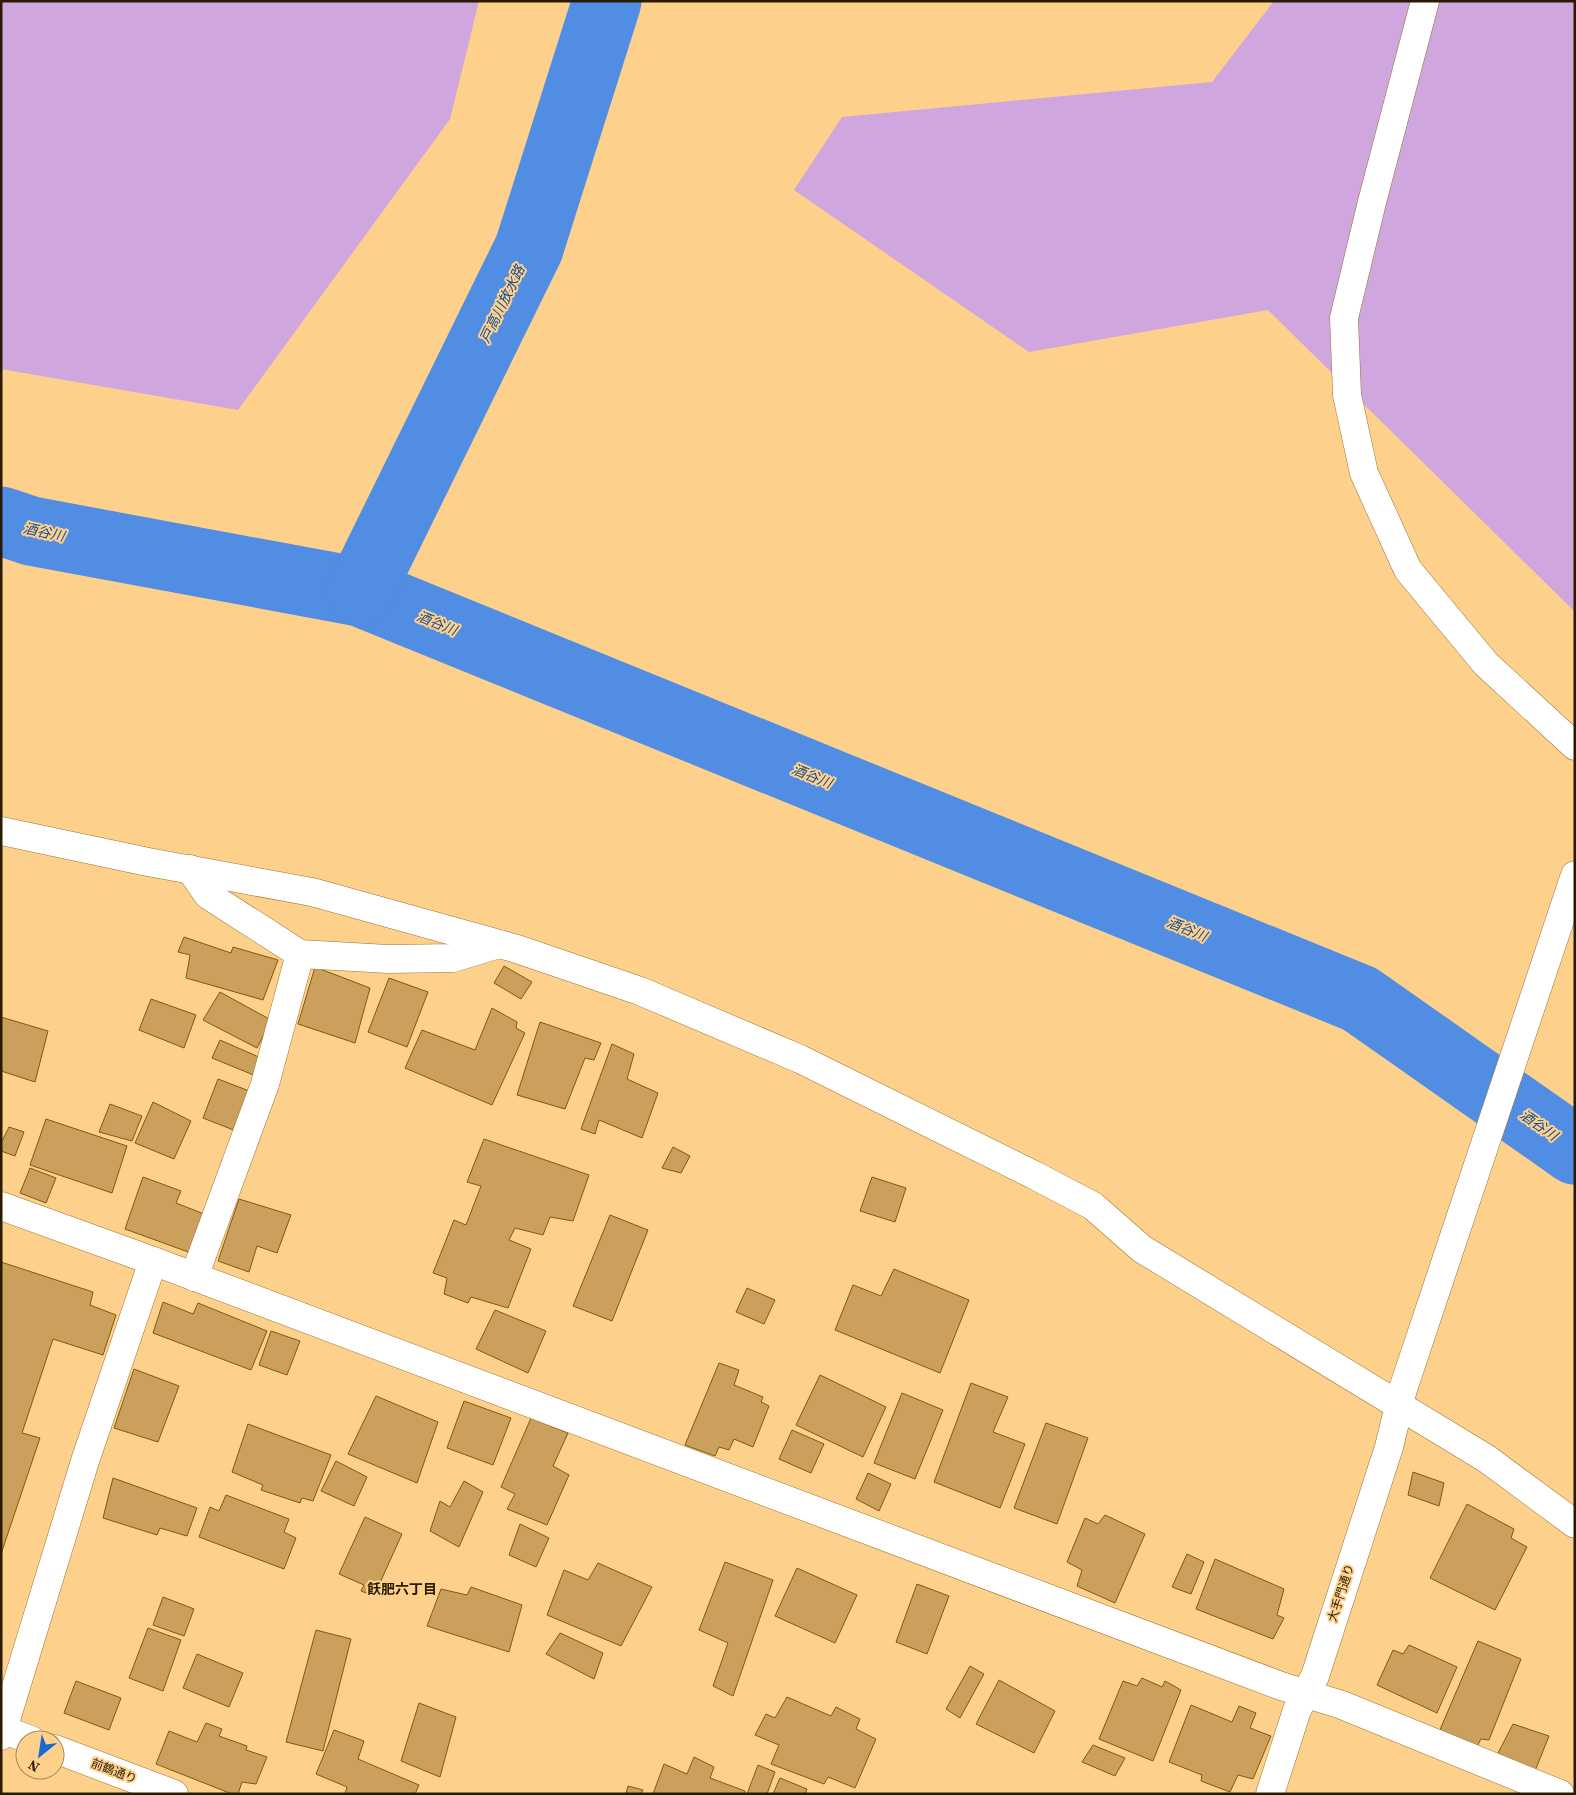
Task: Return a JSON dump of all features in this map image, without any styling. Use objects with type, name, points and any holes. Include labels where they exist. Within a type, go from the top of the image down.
[{"type":"street","points":[[1425,1],[1372,202],[1344,318],[1347,395],[1364,473],[1408,570],[1486,664],[1575,746]]},
{"type":"street","points":[[1,831],[312,892],[499,944],[640,991],[800,1059],[1093,1206],[1142,1249],[1400,1397],[1575,1524]]},
{"type":"street","points":[[190,869],[208,895],[300,954],[388,959],[453,958],[499,944]]},
{"type":"street","name":"大手門通り","points":[[1270,1794],[1297,1710],[1315,1676],[1389,1447],[1400,1397],[1575,875]]},
{"type":"street","points":[[194,1277],[265,1084],[300,954]]},
{"type":"street","points":[[1,1206],[1342,1705],[1560,1794]]},
{"type":"street","points":[[15,1735],[2,1731],[85,1461],[153,1261]]},
{"type":"street","name":"前鶴通り","points":[[65,1753],[174,1794]]},
{"type":"shaded area","points":[[1,1],[479,1],[450,119],[238,410],[1,369]]},
{"type":"shaded area","points":[[1274,1],[1575,1],[1575,612],[1268,310],[1029,352],[794,190],[842,117],[1212,82]]},
{"type":"building","points":[[184,937],[231,953],[233,947],[278,960],[263,1000],[186,978],[190,955],[178,952]]},
{"type":"building","points":[[504,966],[532,982],[521,999],[494,983]]},
{"type":"building","points":[[315,967],[370,988],[355,1043],[298,1024]]},
{"type":"building","points":[[389,978],[428,992],[407,1047],[368,1032]]},
{"type":"building","points":[[220,992],[271,1020],[257,1048],[203,1020]]},
{"type":"building","points":[[151,999],[196,1015],[184,1048],[139,1030]]},
{"type":"building","points":[[492,1008],[517,1022],[516,1028],[525,1033],[492,1105],[405,1068],[422,1030],[475,1050]]},
{"type":"building","points":[[1,1017],[48,1031],[35,1082],[1,1071]]},
{"type":"building","points":[[540,1022],[601,1043],[594,1060],[585,1058],[565,1109],[517,1095]]},
{"type":"building","points":[[220,1040],[261,1058],[256,1076],[212,1058]]},
{"type":"building","points":[[612,1044],[634,1054],[627,1079],[658,1093],[642,1138],[599,1120],[595,1134],[581,1129]]},
{"type":"building","points":[[218,1079],[252,1092],[236,1131],[203,1118]]},
{"type":"building","points":[[153,1102],[191,1121],[174,1159],[135,1143]]},
{"type":"building","points":[[110,1104],[142,1116],[132,1141],[99,1132]]},
{"type":"building","points":[[46,1119],[127,1146],[112,1193],[30,1165]]},
{"type":"building","points":[[9,1127],[24,1132],[15,1156],[1,1151],[1,1143]]},
{"type":"building","points":[[484,1139],[589,1175],[573,1221],[550,1217],[543,1235],[515,1228],[509,1240],[531,1249],[508,1308],[471,1297],[468,1303],[444,1294],[447,1278],[433,1273],[454,1220],[466,1225],[481,1186],[467,1182]]},
{"type":"building","points":[[673,1147],[690,1156],[681,1173],[662,1168]]},
{"type":"building","points":[[30,1168],[56,1178],[46,1203],[20,1193]]},
{"type":"building","points":[[143,1177],[181,1191],[176,1203],[204,1214],[191,1253],[125,1229]]},
{"type":"building","points":[[872,1177],[906,1188],[895,1222],[860,1211]]},
{"type":"building","points":[[239,1199],[291,1215],[277,1253],[257,1246],[249,1272],[218,1261]]},
{"type":"building","points":[[610,1215],[648,1230],[612,1321],[573,1306]]},
{"type":"building","points":[[1,1262],[93,1292],[90,1305],[116,1315],[103,1355],[53,1339],[22,1433],[40,1438],[1,1554]]},
{"type":"building","points":[[894,1269],[969,1300],[940,1373],[835,1330],[853,1285],[881,1296]]},
{"type":"building","points":[[747,1288],[775,1300],[764,1324],[736,1312]]},
{"type":"building","points":[[163,1302],[193,1314],[198,1303],[267,1331],[251,1370],[153,1333]]},
{"type":"building","points":[[495,1310],[546,1331],[528,1373],[476,1349]]},
{"type":"building","points":[[271,1331],[300,1341],[287,1375],[259,1365]]},
{"type":"building","points":[[719,1363],[739,1370],[734,1385],[763,1397],[761,1402],[769,1406],[753,1447],[734,1439],[729,1450],[719,1447],[715,1456],[685,1445]]},
{"type":"building","points":[[134,1369],[179,1386],[158,1442],[114,1428]]},
{"type":"building","points":[[820,1375],[886,1407],[863,1457],[796,1425]]},
{"type":"building","points":[[971,1383],[1008,1397],[993,1432],[1025,1444],[1000,1508],[934,1482]]},
{"type":"building","points":[[902,1393],[943,1410],[915,1479],[874,1463]]},
{"type":"building","points":[[376,1396],[438,1422],[417,1483],[348,1454]]},
{"type":"building","points":[[464,1401],[511,1418],[493,1465],[447,1448]]},
{"type":"building","points":[[531,1418],[568,1433],[553,1466],[569,1475],[547,1525],[507,1509],[515,1494],[501,1487]]},
{"type":"building","points":[[1046,1423],[1088,1438],[1057,1524],[1014,1508]]},
{"type":"building","points":[[248,1424],[331,1455],[313,1501],[302,1498],[300,1503],[261,1490],[263,1485],[232,1472]]},
{"type":"building","points":[[792,1430],[824,1444],[811,1473],[779,1459]]},
{"type":"building","points":[[336,1461],[367,1477],[354,1506],[321,1491]]},
{"type":"building","points":[[1413,1472],[1444,1483],[1439,1506],[1408,1495]]},
{"type":"building","points":[[868,1473],[891,1484],[879,1511],[856,1499]]},
{"type":"building","points":[[113,1478],[197,1508],[187,1536],[160,1528],[157,1535],[103,1518]]},
{"type":"building","points":[[464,1481],[483,1492],[459,1547],[430,1531],[440,1501],[450,1507]]},
{"type":"building","points":[[226,1495],[289,1519],[284,1532],[296,1538],[284,1569],[199,1537],[210,1507],[219,1511]]},
{"type":"building","points":[[1467,1504],[1514,1529],[1511,1538],[1527,1547],[1495,1610],[1430,1578]]},
{"type":"building","points":[[1105,1515],[1145,1534],[1115,1603],[1077,1586],[1082,1570],[1067,1562],[1085,1518],[1098,1524]]},
{"type":"building","points":[[365,1517],[402,1534],[374,1596],[361,1591],[364,1585],[339,1574]]},
{"type":"building","points":[[520,1524],[549,1538],[536,1567],[509,1555]]},
{"type":"building","points":[[1187,1554],[1204,1562],[1191,1594],[1172,1587]]},
{"type":"building","points":[[1215,1559],[1284,1589],[1277,1615],[1284,1618],[1273,1639],[1196,1609]]},
{"type":"building","points":[[725,1562],[773,1580],[733,1696],[713,1686],[728,1643],[699,1630]]},
{"type":"building","points":[[598,1563],[652,1587],[621,1646],[547,1615],[564,1570],[588,1580]]},
{"type":"building","points":[[797,1568],[857,1595],[835,1643],[775,1616]]},
{"type":"building","points":[[917,1584],[949,1596],[927,1654],[896,1642]]},
{"type":"building","points":[[471,1587],[522,1605],[509,1652],[427,1626],[441,1589],[467,1595]]},
{"type":"building","points":[[163,1597],[194,1609],[184,1636],[153,1625]]},
{"type":"building","points":[[148,1628],[181,1640],[163,1691],[129,1678]]},
{"type":"building","points":[[316,1630],[351,1639],[323,1751],[286,1742]]},
{"type":"building","points":[[560,1633],[603,1653],[594,1679],[546,1654]]},
{"type":"building","points":[[1478,1641],[1521,1659],[1489,1740],[1481,1739],[1476,1748],[1439,1732]]},
{"type":"building","points":[[1409,1645],[1457,1667],[1437,1713],[1377,1685],[1393,1650],[1403,1654]]},
{"type":"building","points":[[197,1654],[243,1673],[229,1707],[183,1688]]},
{"type":"building","points":[[970,1666],[984,1674],[960,1718],[946,1709]]},
{"type":"building","points":[[1142,1678],[1162,1687],[1165,1681],[1181,1690],[1153,1761],[1099,1739],[1123,1681],[1137,1686]]},
{"type":"building","points":[[999,1680],[1055,1711],[1034,1753],[976,1724]]},
{"type":"building","points":[[76,1681],[121,1698],[109,1730],[64,1713]]},
{"type":"building","points":[[787,1697],[831,1716],[836,1707],[860,1719],[856,1729],[876,1739],[855,1788],[828,1777],[824,1784],[771,1764],[779,1745],[755,1735],[766,1714],[775,1718]]},
{"type":"building","points":[[419,1703],[456,1717],[440,1777],[401,1761]]},
{"type":"building","points":[[1191,1705],[1232,1722],[1239,1706],[1256,1713],[1250,1728],[1271,1736],[1253,1779],[1238,1775],[1230,1792],[1201,1781],[1202,1775],[1169,1762]]},
{"type":"building","points":[[206,1723],[222,1729],[219,1736],[247,1746],[246,1750],[267,1757],[256,1784],[242,1782],[238,1794],[232,1794],[156,1764],[169,1731],[197,1742]]},
{"type":"building","points":[[1513,1724],[1549,1736],[1535,1771],[1496,1757]]},
{"type":"building","points":[[334,1730],[364,1741],[358,1759],[419,1785],[415,1794],[345,1794],[347,1787],[316,1774]]},
{"type":"building","points":[[1093,1745],[1125,1758],[1115,1776],[1082,1762]]},
{"type":"building","points":[[694,1757],[714,1767],[710,1778],[745,1791],[744,1794],[653,1794],[664,1764],[687,1774]]},
{"type":"building","points":[[758,1765],[775,1772],[767,1794],[747,1794]]},
{"type":"building","points":[[780,1778],[807,1789],[805,1794],[773,1794]]},
{"type":"building","points":[[628,1786],[643,1790],[641,1794],[626,1794]]},
{"type":"waterway","name":"戸高川放水路","points":[[360,592],[529,248],[607,1]]},
{"type":"waterway","name":"酒谷川","points":[[1,521],[31,531],[360,592],[1360,999],[1575,1150]]},
{"type":"district","name":"飫肥六丁目","points":[[402,1589]]}]
